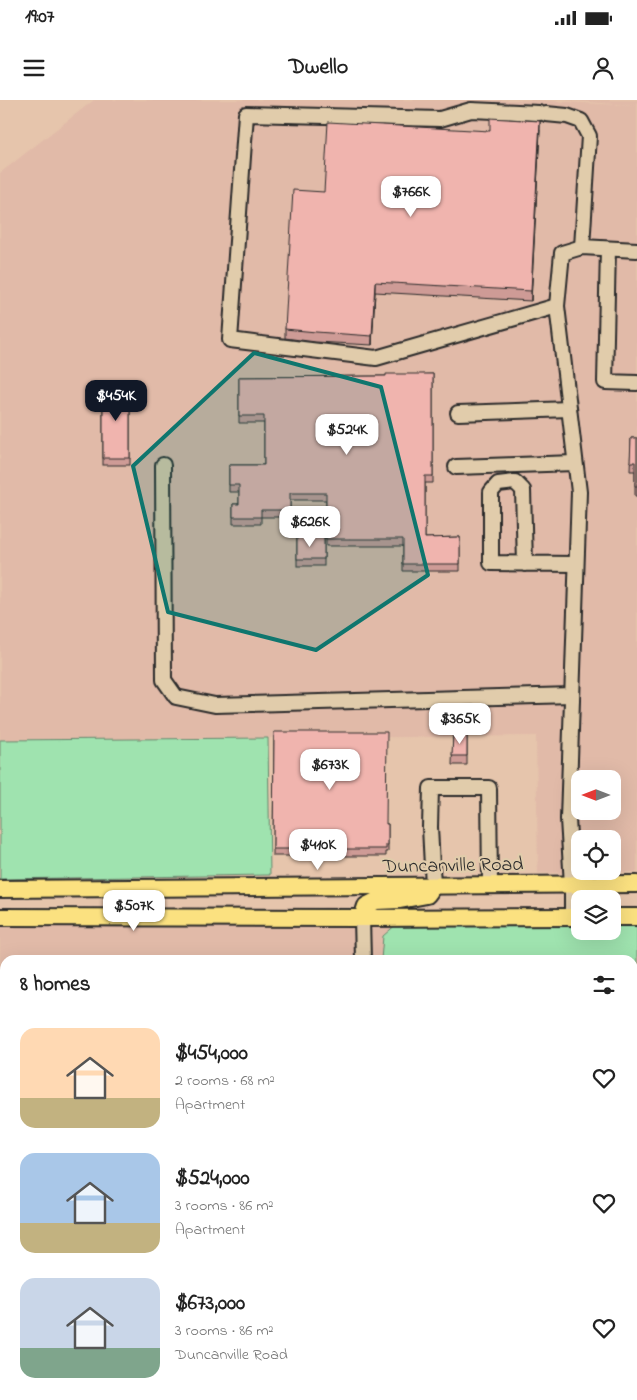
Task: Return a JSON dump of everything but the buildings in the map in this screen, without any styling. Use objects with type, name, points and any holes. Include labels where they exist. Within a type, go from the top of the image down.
[{"type":"main road","name":"Duncanville Road","points":[[0,889],[637,884]]},
{"type":"main road","points":[[359,886],[362,918]]},
{"type":"main road","points":[[362,918],[366,906],[376,901],[400,900],[427,895],[433,886]]},
{"type":"main road","points":[[0,916],[571,917]]},
{"type":"main road","points":[[621,917],[637,917]]},
{"type":"street","points":[[557,306],[376,358],[230,340],[246,114],[440,119],[471,110],[542,113],[567,116],[581,121],[589,136],[582,247]]},
{"type":"street","points":[[573,890],[568,819],[579,492],[557,306],[562,253],[582,247],[637,250]]},
{"type":"street","points":[[608,248],[605,382],[637,383]]},
{"type":"street","points":[[458,412],[569,409]]},
{"type":"street","points":[[456,466],[575,463]]},
{"type":"street","points":[[163,465],[164,680],[176,697],[214,705],[572,695]]},
{"type":"street","points":[[525,564],[523,490],[515,482],[498,484],[491,492],[491,563],[525,564],[576,564]]},
{"type":"street","points":[[433,886],[430,827],[431,788],[489,788],[490,885]]},
{"type":"street","points":[[362,918],[363,955]]},
{"type":"street","points":[[0,1284],[0,1292]]},
{"type":"highlighted area","points":[[254,353],[381,387],[428,575],[316,650],[168,612],[133,466]]},
{"type":"shaded area","points":[[94,100],[533,100],[636,106],[564,100],[637,100],[637,872],[621,872],[621,830],[571,830],[571,873],[538,873],[536,736],[0,740],[0,173]]},
{"type":"shaded area","points":[[571,924],[571,940],[621,940],[621,928],[637,924],[637,955],[0,955],[0,926]]},
{"type":"green space","points":[[268,738],[270,875],[0,879],[0,740]]},
{"type":"green space","points":[[571,922],[571,940],[621,940],[621,922],[637,922],[637,955],[381,955],[383,936],[398,923]]}]
